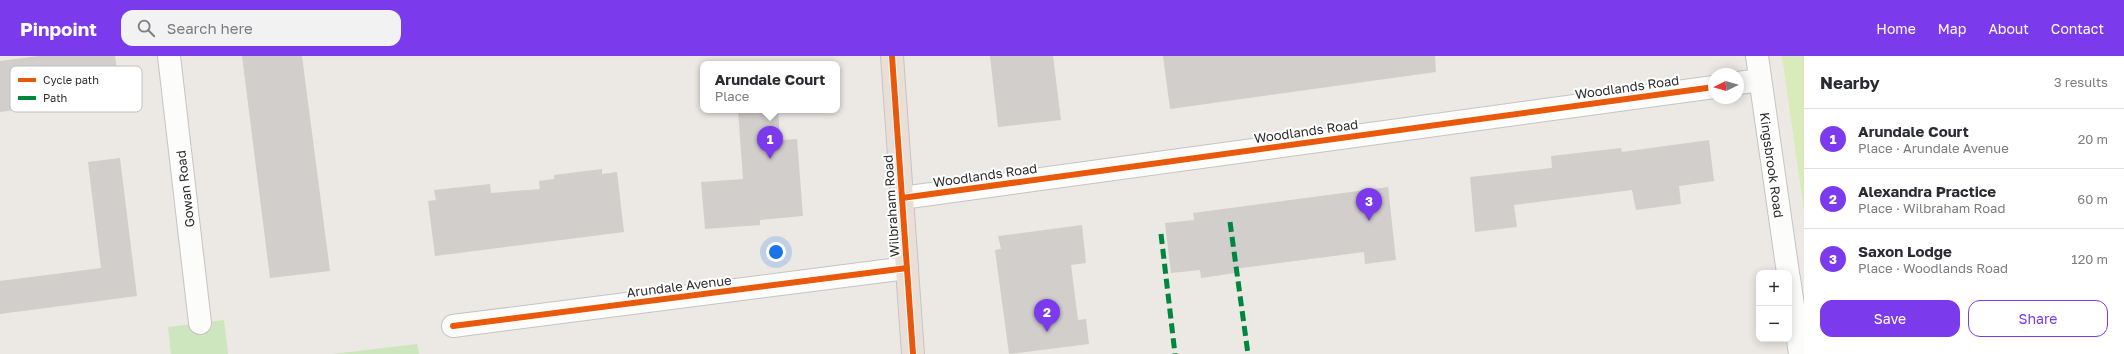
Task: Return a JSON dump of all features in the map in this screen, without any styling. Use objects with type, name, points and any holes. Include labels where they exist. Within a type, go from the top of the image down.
[{"type":"highway","name":"Wilbraham Road","points":[[892,56],[912,354]]},
{"type":"street","name":"Gowan Road","points":[[169,56],[200,323]]},
{"type":"street","name":"Kingsbrook Road","points":[[1757,56],[1788,270]]},
{"type":"street","points":[[1744,82],[1760,80]]},
{"type":"street","name":"Woodlands Road","points":[[902,198],[1708,88]]},
{"type":"street","name":"Arundale Avenue","points":[[453,326],[907,268]]},
{"type":"street","points":[[1792,299],[1800,354]]},
{"type":"green space","points":[[1782,56],[1804,56],[1804,211]]},
{"type":"green space","points":[[224,320],[228,354],[171,354],[168,327]]},
{"type":"green space","points":[[417,344],[419,354],[333,354]]},
{"type":"building","points":[[39,56],[115,56],[116,66],[10,66],[10,111],[0,112],[0,61]]},
{"type":"building","points":[[242,56],[302,56],[330,271],[270,278]]},
{"type":"building","points":[[990,56],[1053,56],[1061,120],[998,127]]},
{"type":"building","points":[[1163,56],[1435,56],[1436,72],[1170,109]]},
{"type":"building","points":[[738,113],[778,113],[780,140],[797,139],[803,216],[760,220],[760,225],[705,229],[701,182],[743,179]]},
{"type":"building","points":[[1709,140],[1714,181],[1679,186],[1681,204],[1636,210],[1632,190],[1514,205],[1517,227],[1475,232],[1470,177],[1552,168],[1551,156],[1621,148],[1622,152]]},
{"type":"building","points":[[120,158],[137,296],[0,314],[0,281],[101,268],[88,162]]},
{"type":"building","points":[[602,169],[602,174],[617,172],[624,232],[435,256],[428,201],[436,200],[434,190],[490,184],[491,193],[540,189],[539,181],[554,179],[554,175]]},
{"type":"building","points":[[1388,187],[1396,260],[1365,264],[1364,252],[1234,269],[1235,273],[1201,278],[1200,270],[1171,273],[1165,223],[1194,220],[1193,213]]},
{"type":"building","points":[[1082,225],[1086,263],[1071,265],[1078,320],[1086,319],[1089,344],[1009,354],[995,250],[1001,249],[998,236]]},
{"type":"marked path","points":[[1230,222],[1248,354]]},
{"type":"marked path","points":[[1161,234],[1175,354]]},
{"type":"cycle path","points":[[892,56],[913,354]]},
{"type":"cycle path","points":[[902,198],[1708,88]]},
{"type":"cycle path","points":[[453,326],[907,268]]},
{"type":"place","name":"Arundale Court","points":[[770,159]]},
{"type":"place","name":"Saxon Lodge","points":[[1369,221]]},
{"type":"place","name":"Alexandra Practice","points":[[1047,332]]}]
